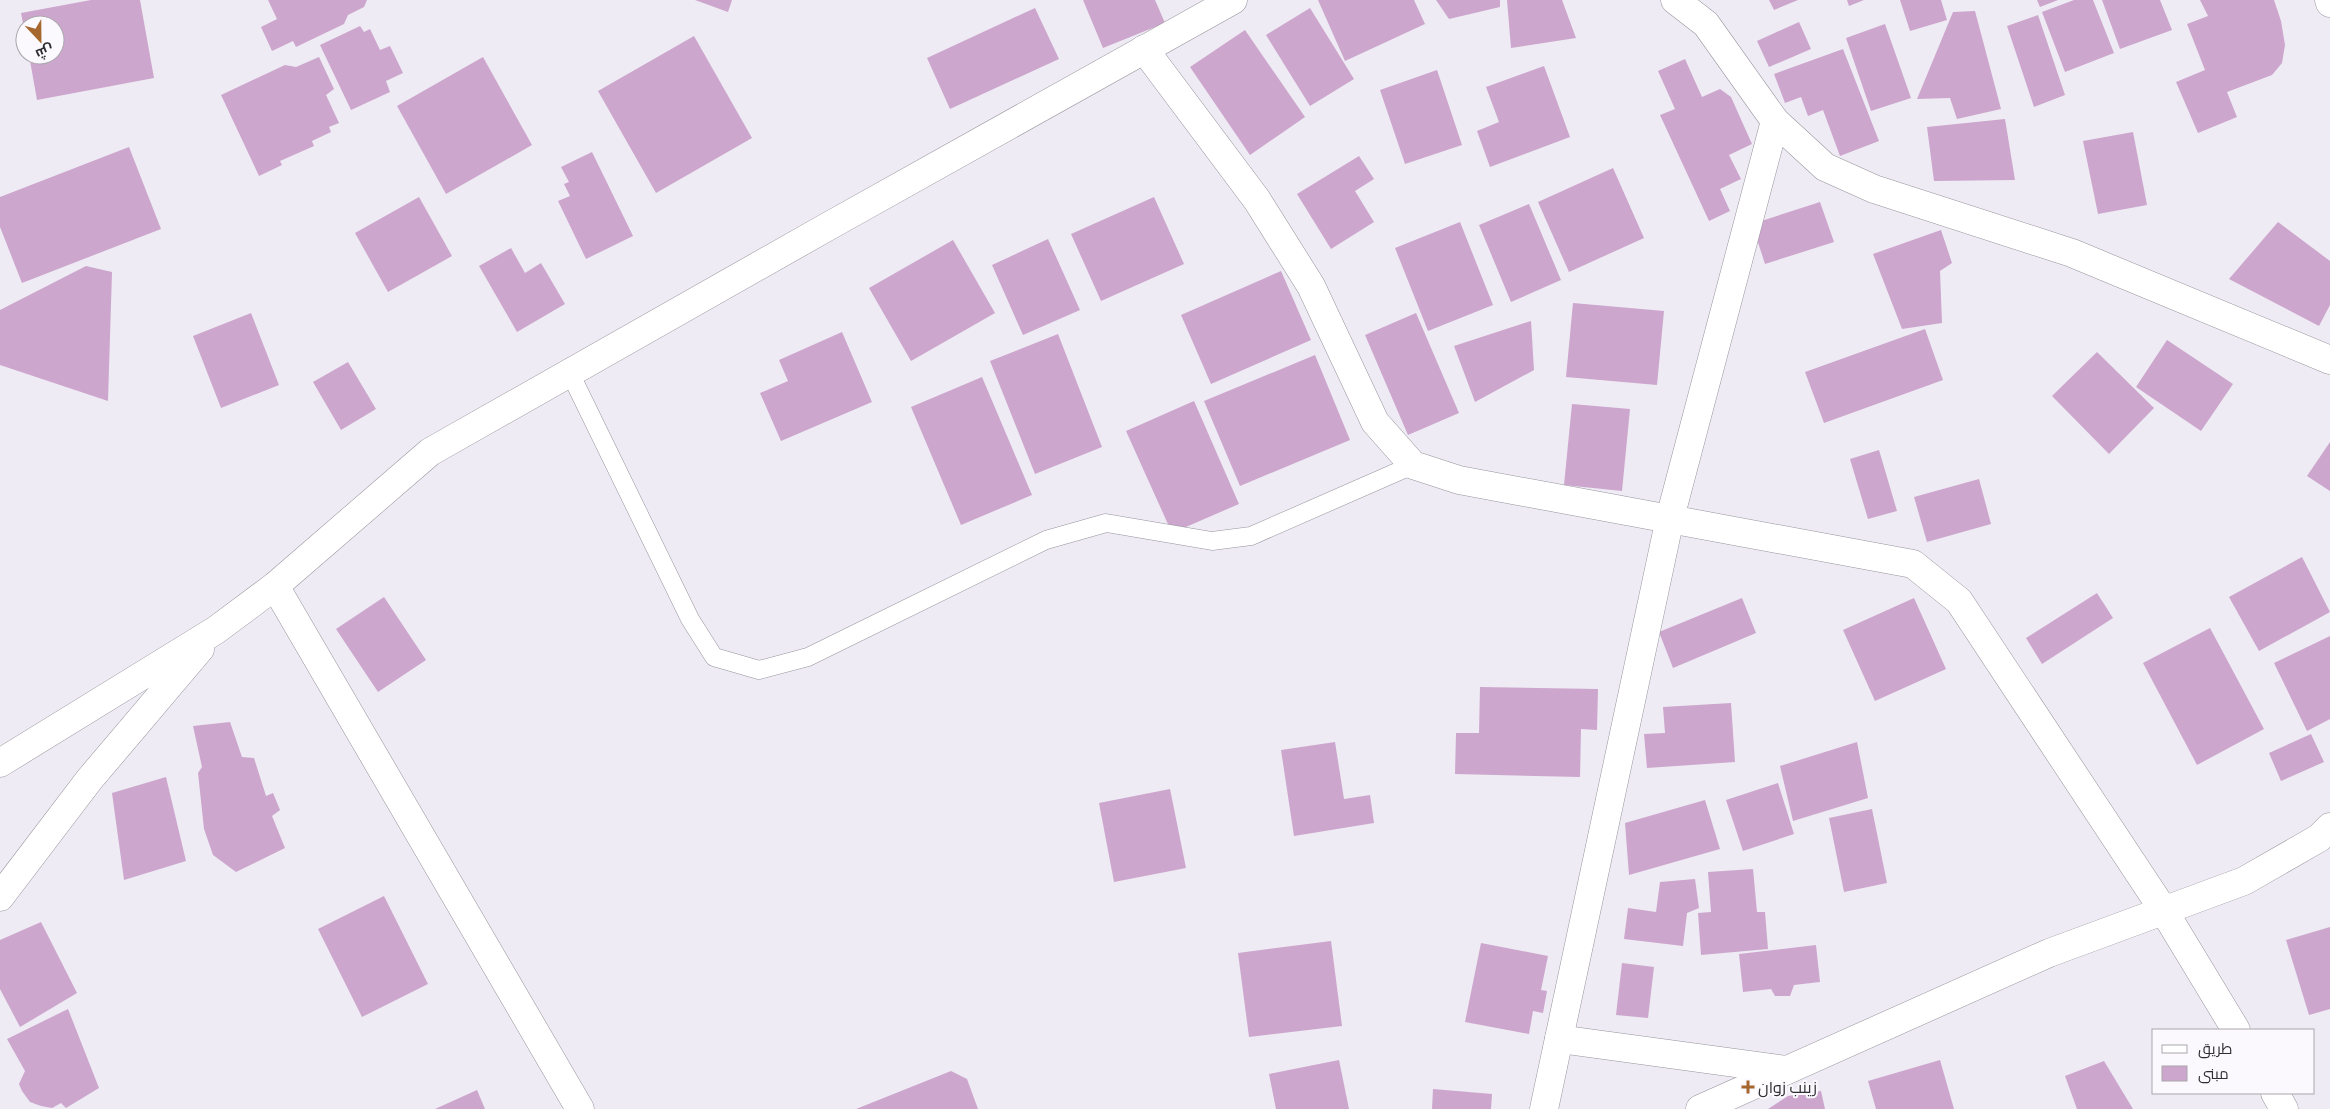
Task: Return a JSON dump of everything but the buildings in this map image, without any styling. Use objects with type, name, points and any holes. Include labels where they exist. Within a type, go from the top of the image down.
[{"type":"street","points":[[0,763],[216,630],[275,586],[430,452],[1233,0]]},
{"type":"street","points":[[1675,0],[1706,24],[1775,121],[1825,167],[1874,190],[2072,254],[2330,360]]},
{"type":"street","points":[[1144,49],[1257,200],[1311,286],[1375,422],[1413,465],[1459,480],[1913,564],[1959,601],[2164,911],[2235,1029]]},
{"type":"street","points":[[1544,1109],[1670,518],[1775,121]]},
{"type":"street","points":[[275,586],[580,1109]]},
{"type":"street","points":[[0,897],[89,780],[216,630]]},
{"type":"street","points":[[1700,1109],[2049,953],[2244,881],[2318,838],[2330,827]]},
{"type":"street","points":[[1559,1038],[1787,1070]]},
{"type":"street","points":[[2275,1094],[2284,1109]]},
{"type":"lane","points":[[570,373],[690,619],[714,657],[759,670],[808,657],[1046,540],[1106,523],[1212,541],[1252,536],[1413,465]]},
{"type":"place","name":"زينب زوان","points":[[1748,1087]]}]
